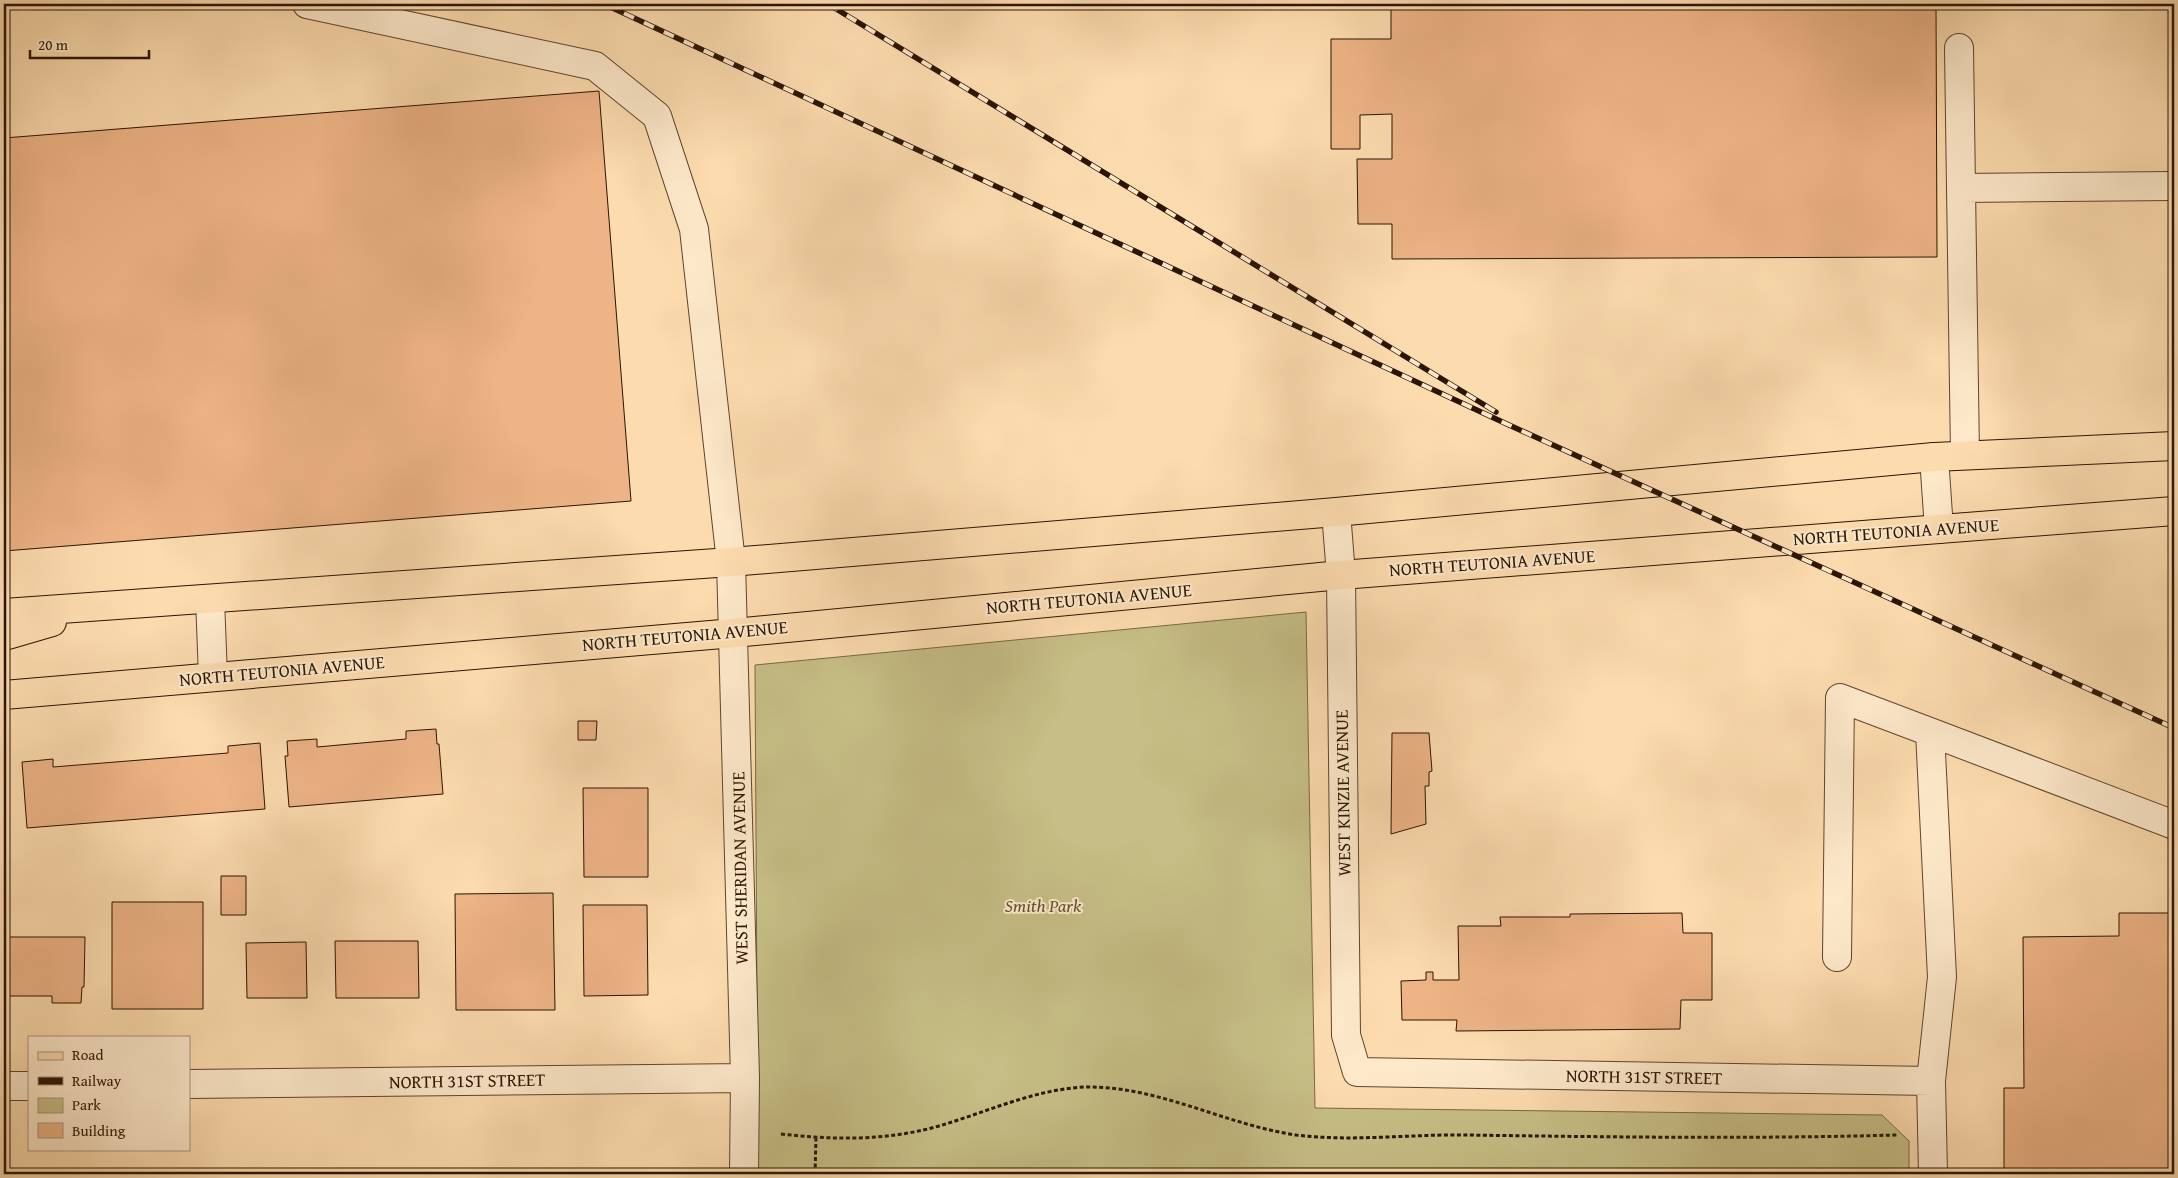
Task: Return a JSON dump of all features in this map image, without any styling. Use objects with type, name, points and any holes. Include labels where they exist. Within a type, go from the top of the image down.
[{"type":"main road","points":[[4,613],[731,562],[1336,512],[1934,457],[2174,446]]},
{"type":"main road","name":"NORTH TEUTONIA AVENUE","points":[[4,695],[734,632],[1341,575],[2174,510]]},
{"type":"main road","points":[[4,636],[102,607]]},
{"type":"street","name":"WEST SHERIDAN AVENUE","points":[[307,4],[595,66],[657,116],[694,229],[731,562],[745,1078],[744,1174]]},
{"type":"street","points":[[1959,48],[1965,455]]},
{"type":"street","points":[[1961,188],[2174,186]]},
{"type":"street","points":[[1934,457],[1939,529]]},
{"type":"street","name":"WEST KINZIE AVENUE","points":[[1336,512],[1341,575],[1346,1035],[1357,1072]]},
{"type":"street","points":[[210,599],[213,677]]},
{"type":"street","points":[[1837,957],[1840,698],[2174,826]]},
{"type":"street","points":[[1930,732],[1942,977],[1931,1081],[1933,1174]]},
{"type":"street","name":"NORTH 31ST STREET","points":[[1357,1072],[1931,1081]]},
{"type":"street","name":"NORTH 31ST STREET","points":[[190,1084],[745,1078]]},
{"type":"street","points":[[4,1086],[28,1086]]},
{"type":"path","points":[[781,1134],[816,1138],[883,1138],[938,1126],[1022,1098],[1086,1087],[1134,1092],[1294,1134],[1346,1138],[1430,1134],[1774,1139],[1904,1134],[1932,1128]]},
{"type":"path","points":[[815,1174],[816,1138]]},
{"type":"green space","name":"Smith Park","points":[[1306,612],[1315,1108],[1882,1115],[1909,1141],[1909,1174],[758,1174],[755,665]]},
{"type":"building","points":[[1391,4],[1936,4],[1937,257],[1392,259],[1392,224],[1358,224],[1357,159],[1392,159],[1392,114],[1360,115],[1360,149],[1331,149],[1331,39],[1391,39]]},
{"type":"building","points":[[599,91],[631,501],[4,551],[4,138]]},
{"type":"building","points":[[578,721],[597,721],[596,740],[578,740]]},
{"type":"building","points":[[436,729],[443,794],[289,807],[285,756],[288,756],[287,741],[317,739],[317,747],[406,739],[406,731]]},
{"type":"building","points":[[1392,733],[1429,733],[1432,771],[1429,772],[1429,786],[1425,786],[1426,824],[1391,834]]},
{"type":"building","points":[[260,743],[265,809],[27,828],[22,762],[53,759],[53,767],[228,753],[228,746]]},
{"type":"building","points":[[583,788],[648,788],[648,877],[584,877]]},
{"type":"building","points":[[221,876],[246,876],[246,915],[221,915]]},
{"type":"building","points":[[553,893],[555,1010],[456,1010],[455,894]]},
{"type":"building","points":[[112,902],[203,902],[203,1009],[112,1009]]},
{"type":"building","points":[[583,905],[647,905],[648,995],[584,996]]},
{"type":"building","points":[[1682,913],[1683,933],[1712,933],[1712,1000],[1681,1000],[1680,1029],[1456,1031],[1457,1020],[1402,1020],[1401,981],[1426,980],[1426,972],[1433,972],[1433,980],[1459,980],[1458,926],[1501,926],[1500,917],[1570,917],[1570,914]]},
{"type":"building","points":[[2119,913],[2174,913],[2174,1174],[2004,1174],[2004,1088],[2024,1088],[2023,937],[2119,936]]},
{"type":"building","points":[[4,937],[85,937],[84,987],[82,987],[81,1003],[52,1003],[52,996],[4,996]]},
{"type":"building","points":[[335,941],[418,941],[419,998],[336,998]]},
{"type":"building","points":[[306,942],[307,998],[247,998],[246,943]]},
{"type":"railway","points":[[604,4],[1509,425],[2174,728]]},
{"type":"railway","points":[[828,4],[1496,412]]}]
